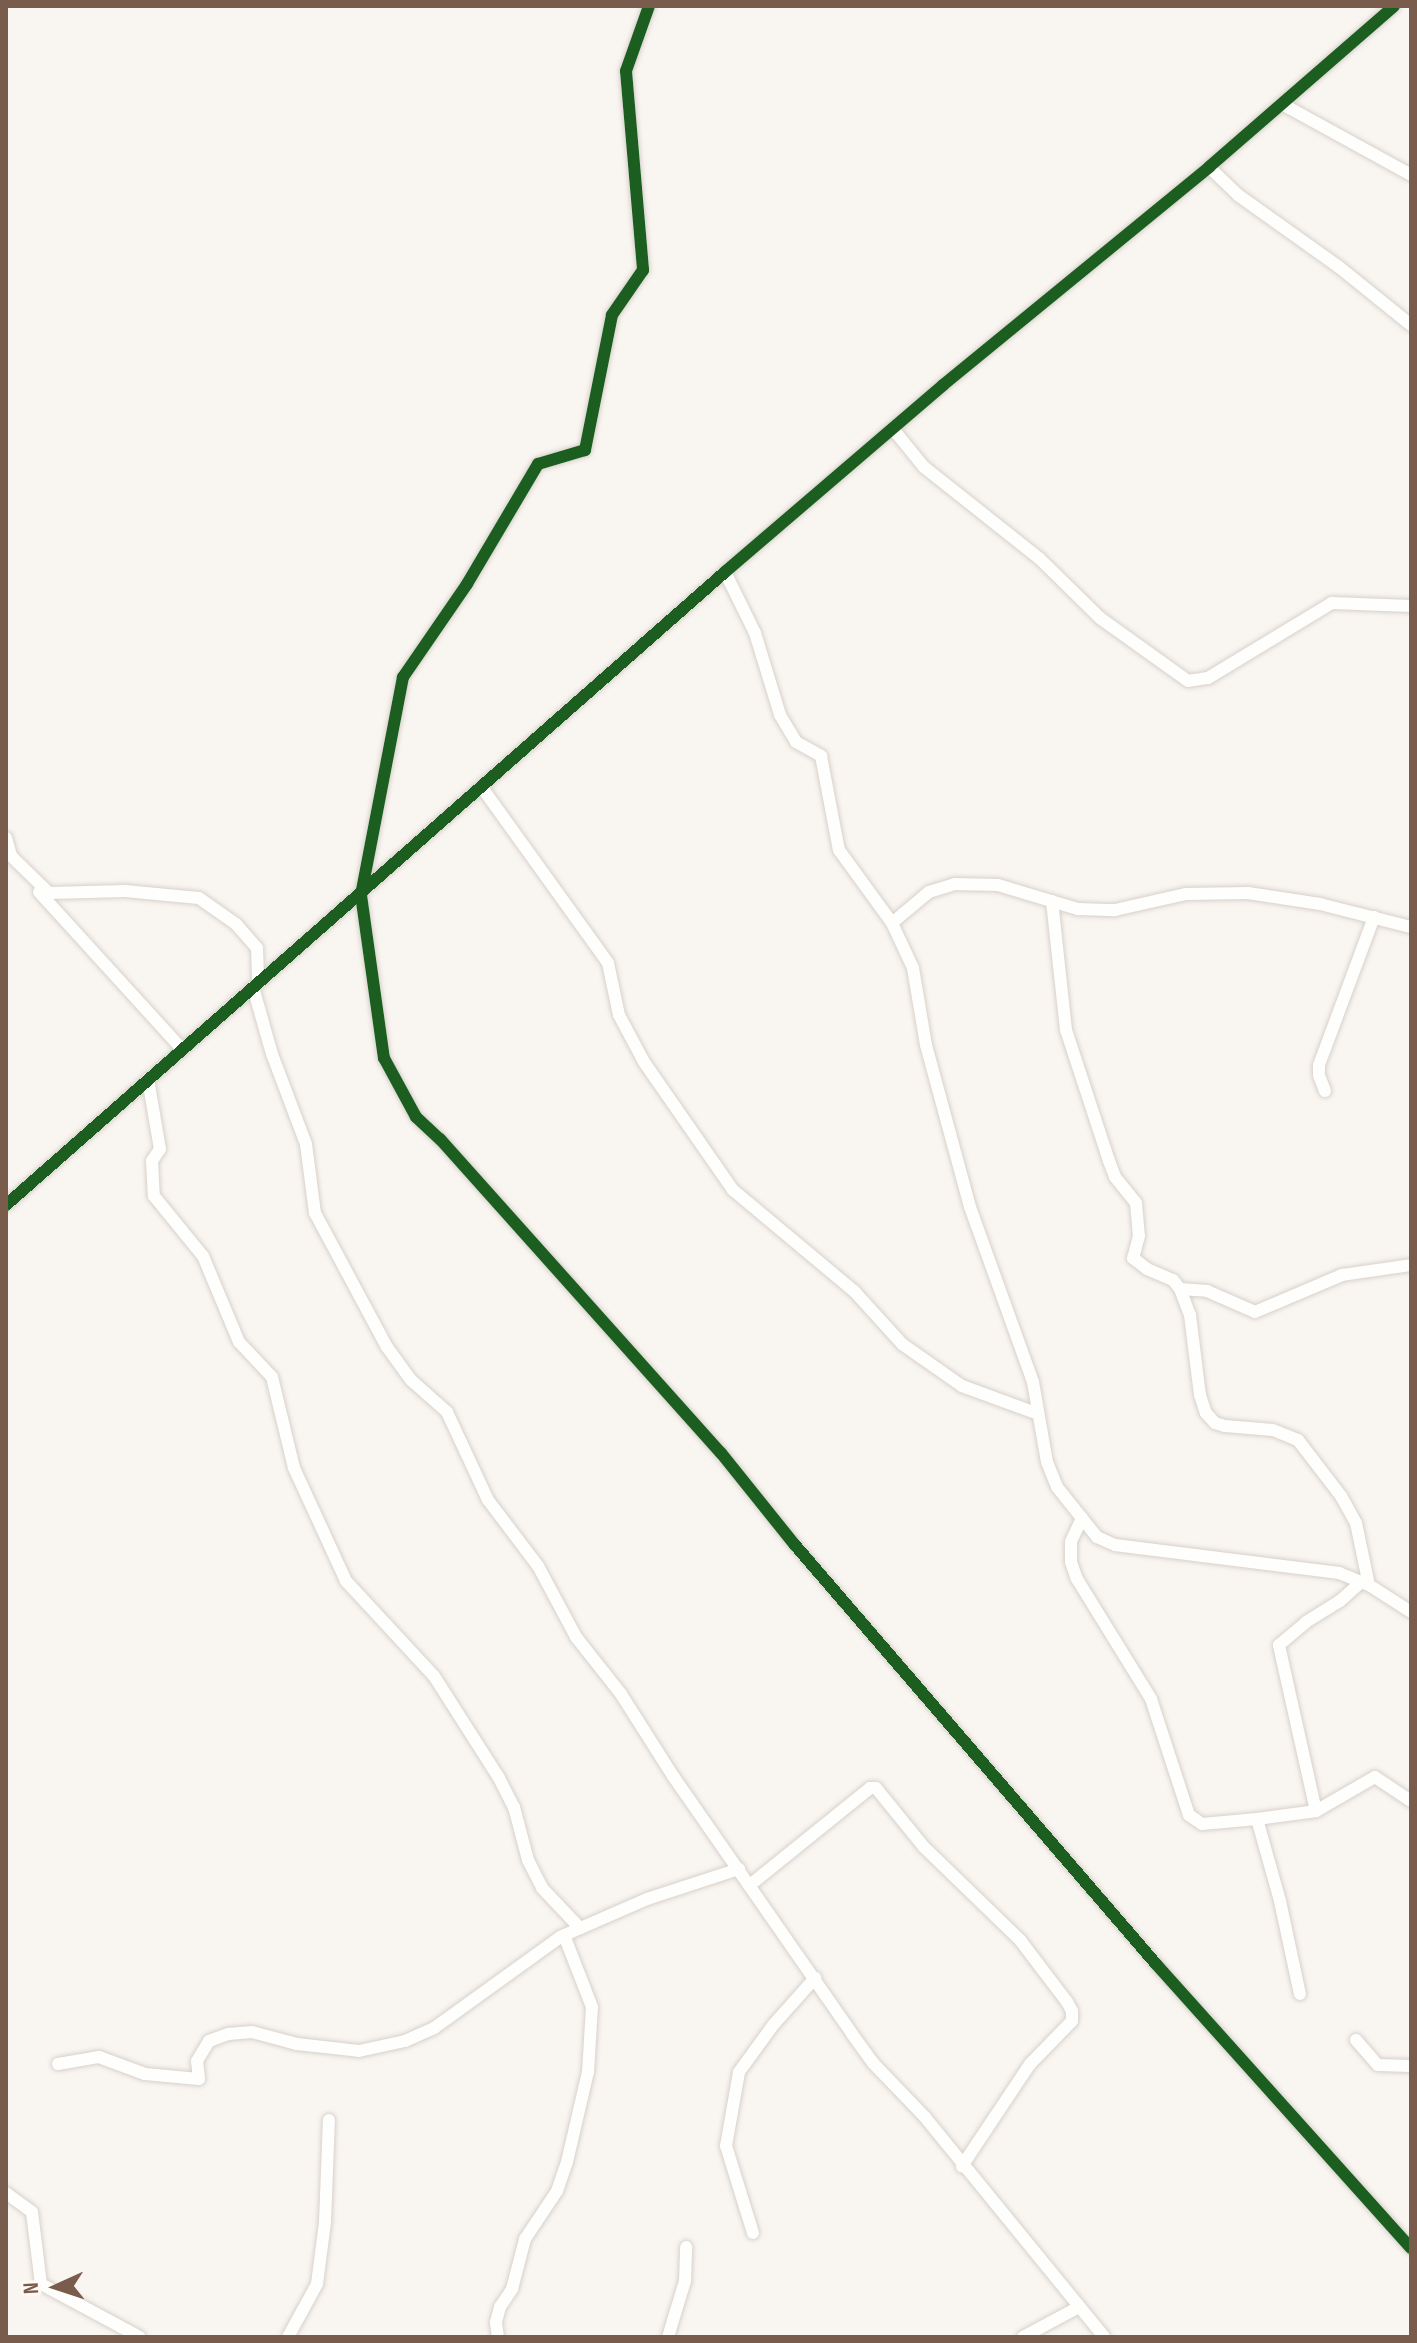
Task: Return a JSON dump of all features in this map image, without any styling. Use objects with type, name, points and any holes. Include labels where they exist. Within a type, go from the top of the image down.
[{"type":"street","points":[[649,6],[626,71],[643,270],[612,315],[585,450],[538,464],[467,584],[403,677],[361,895],[384,1058],[416,1117],[440,1139],[712,1442],[795,1545],[1156,1964],[1411,2248]]},
{"type":"street","points":[[6,1205],[483,789],[725,572],[1209,167],[1394,6]]},
{"type":"street","points":[[1282,104],[1411,175]]},
{"type":"street","points":[[1209,167],[1238,195],[1339,267],[1411,325]]},
{"type":"street","points":[[893,429],[924,467],[1040,559],[1100,618],[1188,681],[1208,678],[1332,603],[1411,606]]},
{"type":"street","points":[[725,572],[755,633],[780,715],[796,742],[821,756],[828,783],[833,835],[839,850],[892,923],[916,980],[926,1045],[970,1207],[1033,1382],[1047,1462],[1057,1487],[1097,1537],[1115,1545],[1339,1573],[1365,1584],[1411,1612]]},
{"type":"street","points":[[483,789],[608,963],[619,1015],[644,1062],[733,1190],[854,1291],[902,1344],[962,1386],[1038,1414]]},
{"type":"street","points":[[6,838],[11,856],[49,893],[125,891],[199,898],[236,924],[257,948],[256,984],[272,1054],[306,1144],[315,1213],[387,1347],[411,1380],[447,1412],[482,1490],[538,1566],[576,1637],[621,1694],[673,1776],[873,2063],[924,2116],[1104,2337]]},
{"type":"street","points":[[6,856],[182,1049]]},
{"type":"street","points":[[892,923],[929,892],[955,884],[998,885],[1078,909],[1115,910],[1186,894],[1248,893],[1411,927]]},
{"type":"street","points":[[1052,901],[1066,1030],[1115,1177],[1136,1203],[1139,1236],[1133,1258],[1147,1269],[1173,1280],[1180,1289],[1190,1315],[1200,1395],[1206,1413],[1215,1423],[1225,1426],[1273,1430],[1298,1440],[1341,1496],[1356,1523],[1365,1584]]},
{"type":"street","points":[[1325,1091],[1319,1065],[1374,917]]},
{"type":"street","points":[[148,1079],[160,1149],[152,1161],[154,1196],[203,1256],[239,1342],[272,1377],[294,1468],[346,1581],[434,1676],[514,1807],[528,1860],[542,1888],[580,1928]]},
{"type":"street","points":[[1180,1289],[1207,1291],[1255,1312],[1342,1275],[1411,1265]]},
{"type":"street","points":[[1082,1518],[1071,1542],[1071,1562],[1077,1579],[1151,1699],[1189,1815],[1202,1824],[1316,1811],[1375,1777],[1411,1801]]},
{"type":"street","points":[[1316,1811],[1279,1645],[1306,1622],[1365,1584]]},
{"type":"street","points":[[750,1885],[870,1788],[876,1788],[924,1847],[1020,1940],[1067,2002],[1072,2021],[1030,2064],[962,2166]]},
{"type":"street","points":[[1257,1819],[1280,1901],[1300,1994]]},
{"type":"street","points":[[58,2064],[99,2057],[145,2074],[199,2079],[197,2061],[209,2041],[228,2034],[252,2032],[297,2044],[359,2051],[405,2041],[434,2028],[564,1935],[647,1899],[739,1869]]},
{"type":"street","points":[[498,2337],[496,2322],[500,2307],[512,2289],[525,2239],[557,2191],[567,2162],[588,2072],[592,2007],[564,1935]]},
{"type":"street","points":[[753,2233],[726,2146],[739,2072],[774,2024],[815,1978]]},
{"type":"street","points":[[1356,2040],[1378,2065],[1411,2066]]},
{"type":"street","points":[[288,2337],[317,2284],[325,2222],[329,2120]]},
{"type":"street","points":[[6,2193],[32,2212],[41,2284],[140,2337]]},
{"type":"street","points":[[668,2337],[685,2281],[686,2247]]},
{"type":"street","points":[[1023,2337],[1079,2307]]},
{"type":"cycle path","points":[[649,6],[626,71],[643,270],[612,315],[585,450],[538,464],[467,584],[403,677],[361,895],[384,1058],[416,1117],[440,1139],[721,1453],[795,1545],[1156,1964],[1411,2248]]},
{"type":"cycle path","points":[[6,1205],[725,572],[943,385],[1209,167],[1394,6]]}]
